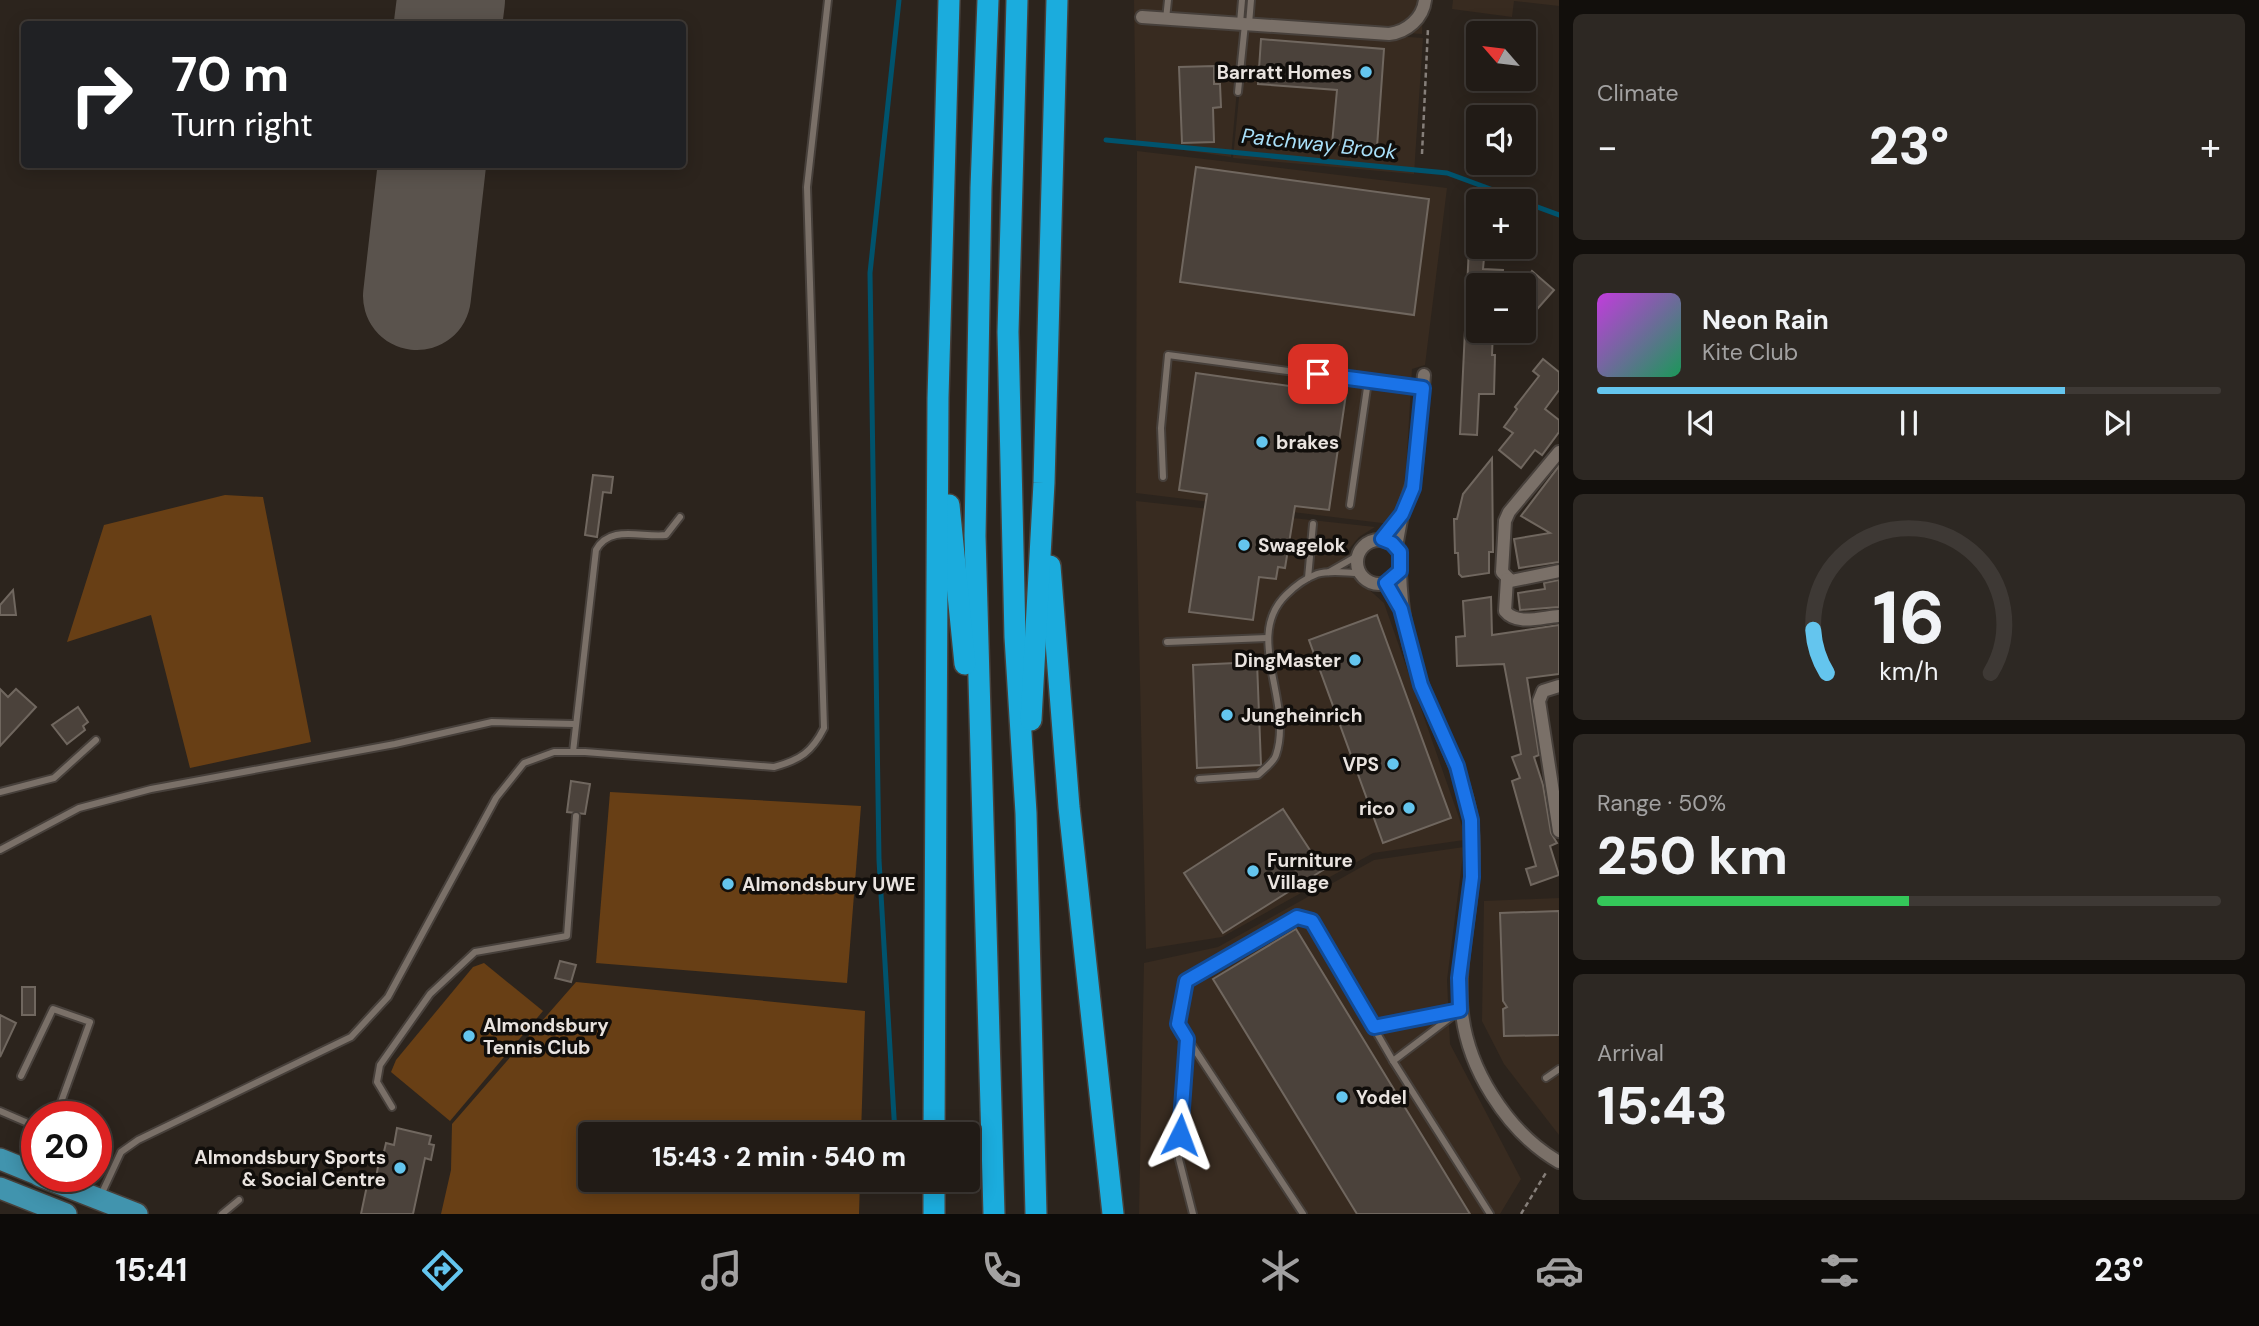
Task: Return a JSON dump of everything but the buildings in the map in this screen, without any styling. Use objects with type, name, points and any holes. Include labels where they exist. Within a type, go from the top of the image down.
[{"type":"highway","points":[[934,1122],[938,398],[949,0]]},
{"type":"highway","points":[[988,0],[981,188],[975,536],[994,1214]]},
{"type":"highway","points":[[1017,0],[1008,332],[1014,637],[1026,813],[1036,1214]]},
{"type":"highway","points":[[1026,813],[1044,483],[1057,0]]},
{"type":"highway","points":[[938,398],[981,816]]},
{"type":"highway","points":[[1044,483],[1069,807],[1114,1214]]},
{"type":"highway","points":[[934,1192],[934,1214]]},
{"type":"main road","points":[[0,1159],[21,1167]]},
{"type":"main road","points":[[0,1188],[66,1214]]},
{"type":"main road","points":[[81,1192],[137,1214]]},
{"type":"street","points":[[1142,17],[1389,34],[1402,32],[1420,14],[1425,0]]},
{"type":"street","points":[[1396,547],[1402,514],[1413,488],[1423,375]]},
{"type":"street","points":[[1559,452],[1509,512],[1505,521],[1502,572],[1511,581],[1559,571]]},
{"type":"street","points":[[1400,571],[1386,583],[1371,583],[1360,573],[1357,556],[1364,545],[1382,539],[1402,514]]},
{"type":"street","points":[[1382,539],[1396,547],[1402,558],[1401,609],[1421,685],[1457,766],[1471,820],[1472,877],[1459,978],[1460,1010],[1467,1045],[1480,1076],[1510,1124],[1557,1161]]},
{"type":"street","points":[[1507,579],[1505,611],[1509,616],[1517,620],[1559,616]]},
{"type":"street","points":[[1386,583],[1401,609]]},
{"type":"street","points":[[1559,686],[1544,691],[1539,701],[1559,831]]},
{"type":"lane","points":[[99,1200],[121,1152],[138,1140],[351,1037],[388,997],[496,798],[524,763],[554,752],[573,752],[774,768],[797,761],[814,749],[824,728],[807,187],[828,0]]},
{"type":"lane","points":[[1166,19],[1168,0]]},
{"type":"lane","points":[[1238,92],[1244,23],[1242,0]]},
{"type":"lane","points":[[1244,23],[1251,0]]},
{"type":"lane","points":[[1163,477],[1161,428],[1168,355],[1423,388]]},
{"type":"lane","points":[[1350,505],[1368,381]]},
{"type":"lane","points":[[573,752],[574,724],[596,550],[600,543],[618,534],[666,535],[680,517]]},
{"type":"lane","points":[[1308,578],[1314,524]]},
{"type":"lane","points":[[1328,573],[1357,556]]},
{"type":"lane","points":[[1199,779],[1258,775],[1276,757],[1281,706],[1267,638],[1271,617],[1280,601],[1308,578],[1328,573],[1360,573]]},
{"type":"lane","points":[[1167,642],[1267,638]]},
{"type":"lane","points":[[0,850],[79,808],[151,789],[395,744],[492,722],[574,724]]},
{"type":"lane","points":[[0,792],[54,778],[96,740]]},
{"type":"lane","points":[[392,1107],[377,1082],[380,1065],[430,994],[475,953],[567,936],[576,816]]},
{"type":"lane","points":[[1303,1214],[1178,1024],[1186,981],[1297,917],[1312,921],[1393,1061],[1490,1214]]},
{"type":"lane","points":[[21,1076],[53,1009],[90,1022],[61,1101]]},
{"type":"lane","points":[[1374,1027],[1460,1010]]},
{"type":"lane","points":[[1393,1061],[1460,1010]]},
{"type":"lane","points":[[1187,1039],[1178,1159],[1193,1214]]},
{"type":"lane","points":[[1546,1078],[1559,1069]]},
{"type":"lane","points":[[0,1111],[21,1120]]},
{"type":"lane","points":[[222,1214],[239,1200]]},
{"type":"path","points":[[1420,14],[1428,26],[1422,154]]},
{"type":"path","points":[[1521,1214],[1557,1161]]},
{"type":"shaded area","points":[[1134,0],[1423,0],[1422,34],[1243,22],[1231,157],[1136,143]]},
{"type":"shaded area","points":[[1453,0],[1559,0],[1559,6],[1514,1],[1512,17],[1452,9]]},
{"type":"shaded area","points":[[1246,26],[1423,38],[1414,174],[1233,158]]},
{"type":"shaded area","points":[[1137,151],[1447,188],[1425,365],[1412,369],[1405,489],[1390,524],[1136,493]]},
{"type":"shaded area","points":[[225,495],[263,497],[311,742],[190,768],[151,615],[67,642],[104,525]]},
{"type":"shaded area","points":[[1136,501],[1375,527],[1359,537],[1349,549],[1346,569],[1384,603],[1463,829],[1464,840],[1373,853],[1222,937],[1146,949]]},
{"type":"shaded area","name":"Almondsbury UWE","points":[[610,792],[861,806],[847,983],[596,963]]},
{"type":"shaded area","points":[[1464,847],[1447,980],[1450,1044],[1521,1179],[1500,1214],[1139,1214],[1144,963],[1218,947],[1374,860]]},
{"type":"shaded area","points":[[1559,898],[1559,1135],[1504,1064],[1482,1021],[1484,901]]},
{"type":"shaded area","name":"Almondsbury Tennis Club","points":[[484,963],[543,1011],[450,1121],[391,1072],[396,1060],[473,967]]},
{"type":"shaded area","points":[[576,982],[865,1011],[861,1122],[578,1122],[578,1192],[860,1192],[859,1214],[441,1214],[451,1170],[452,1124]]},
{"type":"waterway","points":[[894,1122],[879,860],[870,273],[899,0]]},
{"type":"waterway","name":"Patchway Brook","points":[[1106,140],[1447,173],[1490,189]]},
{"type":"waterway","name":"Patchway Brook","points":[[1536,206],[1559,215]]},
{"type":"runway","points":[[448,21],[451,0]]},
{"type":"runway","points":[[417,296],[432,168]]},
{"type":"place","name":"Barratt Homes","points":[[1366,72]]},
{"type":"place","name":"brakes","points":[[1262,442]]},
{"type":"place","name":"Swagelok","points":[[1244,545]]},
{"type":"place","name":"DingMaster","points":[[1355,660]]},
{"type":"place","name":"Jungheinrich","points":[[1227,715]]},
{"type":"place","name":"VPS","points":[[1393,764]]},
{"type":"place","name":"rico","points":[[1409,808]]},
{"type":"place","name":"Furniture Village","points":[[1253,871]]},
{"type":"place","name":"Almondsbury UWE","points":[[728,884]]},
{"type":"place","name":"Almondsbury Tennis Club","points":[[469,1036]]},
{"type":"place","name":"Yodel","points":[[1342,1097]]},
{"type":"place","name":"Almondsbury Sports & Social Centre","points":[[400,1168]]},
{"type":"route","points":[[1180,1135],[1187,1039],[1178,1024],[1186,981],[1297,917],[1312,921],[1374,1027],[1460,1010],[1459,978],[1472,877],[1471,820],[1457,766],[1421,685],[1401,609],[1386,583],[1400,571],[1402,558],[1392,543],[1382,539],[1402,514],[1413,488],[1423,388],[1318,374]]}]
